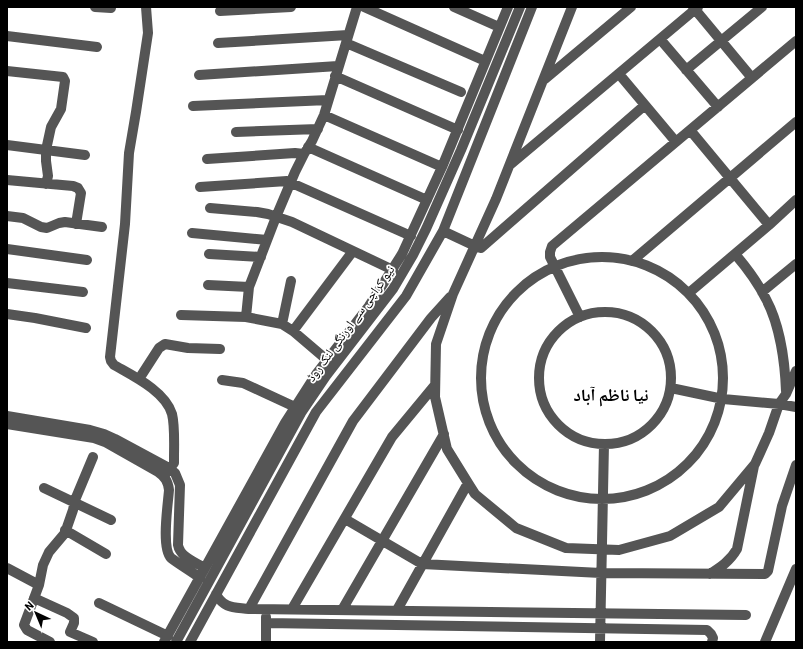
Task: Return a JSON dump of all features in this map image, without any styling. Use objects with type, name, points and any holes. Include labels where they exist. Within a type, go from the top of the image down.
[{"type":"street","points":[[95,7],[111,8]]},
{"type":"street","points":[[146,7],[148,34],[136,112],[128,152],[125,224],[110,357],[114,365],[150,387],[161,396],[172,415],[174,463],[167,473],[169,490],[166,542],[167,552],[171,557],[200,578]]},
{"type":"street","points":[[220,11],[291,7]]},
{"type":"street","points":[[246,317],[249,287],[291,182],[324,115],[357,7]]},
{"type":"street","points":[[364,7],[485,61]]},
{"type":"street","points":[[454,7],[500,27]]},
{"type":"street","name":"نیو کراچی سے اورنگی لنک روڈ","points":[[173,635],[205,568],[294,407],[317,373],[370,306],[393,270],[411,236],[442,167],[508,7]]},
{"type":"street","name":"نیو کراچی سے اورنگی لنک روڈ","points":[[173,635],[301,413],[326,376],[393,289],[413,255],[426,229],[520,7]]},
{"type":"street","points":[[190,642],[316,412],[406,296],[443,230],[532,7]]},
{"type":"street","points":[[572,7],[496,200],[453,294],[436,344],[435,397],[447,449],[475,494],[516,528],[566,548],[619,550],[670,536],[719,507],[754,464],[769,433],[779,404],[786,394],[796,371]]},
{"type":"street","points":[[543,80],[631,7]]},
{"type":"street","points":[[686,70],[762,7]]},
{"type":"street","points":[[509,166],[695,8],[752,78]]},
{"type":"street","points":[[7,36],[97,47]]},
{"type":"street","points":[[218,43],[347,39],[461,92]]},
{"type":"street","points":[[660,39],[718,107]]},
{"type":"street","points":[[580,317],[550,258],[552,246],[796,41]]},
{"type":"street","points":[[7,71],[62,77],[65,81],[61,109],[51,127],[46,150],[48,176],[46,184]]},
{"type":"street","points":[[199,75],[337,71],[458,130]]},
{"type":"street","points":[[481,72],[492,76]]},
{"type":"street","points":[[619,74],[676,142]]},
{"type":"street","points":[[194,106],[328,100]]},
{"type":"street","points":[[443,230],[481,248],[645,105]]},
{"type":"street","points":[[324,115],[442,167]]},
{"type":"street","points":[[632,261],[796,122]]},
{"type":"street","points":[[236,132],[318,128]]},
{"type":"street","points":[[690,130],[770,225]]},
{"type":"street","points":[[7,145],[85,155]]},
{"type":"street","points":[[207,159],[295,153],[306,150],[427,200]]},
{"type":"street","points":[[7,180],[73,186],[78,188],[81,193],[76,224]]},
{"type":"street","points":[[200,187],[287,181],[411,236]]},
{"type":"street","points":[[690,292],[770,225],[796,200]]},
{"type":"street","points":[[210,208],[257,212],[292,222],[393,270]]},
{"type":"street","points":[[7,216],[23,218],[41,227],[52,227],[58,223],[102,227]]},
{"type":"street","points":[[416,225],[426,229]]},
{"type":"street","points":[[192,233],[267,240]]},
{"type":"street","points":[[7,249],[87,260]]},
{"type":"street","points":[[294,331],[353,251]]},
{"type":"street","points":[[209,254],[261,257]]},
{"type":"street","points":[[735,254],[752,275],[767,300],[777,328],[784,362],[786,394]]},
{"type":"street","points":[[617,256],[632,261],[657,268],[690,292],[713,326],[724,365],[723,399],[706,443],[680,472],[645,492],[606,500],[567,495],[532,478],[504,451],[486,416],[480,377],[487,338],[507,302],[538,274],[576,258],[617,256]]},
{"type":"street","points":[[762,292],[796,264]]},
{"type":"street","points":[[282,324],[291,281]]},
{"type":"street","points":[[7,283],[83,292]]},
{"type":"street","points":[[208,285],[249,287]]},
{"type":"street","points":[[249,609],[353,421],[431,318],[453,294]]},
{"type":"street","points":[[612,311],[633,317],[651,329],[664,346],[669,360],[671,367],[671,388],[664,409],[651,426],[633,438],[611,444],[589,443],[569,434],[552,419],[542,400],[538,378],[542,356],[553,336],[569,322],[580,317],[590,313],[612,311]]},
{"type":"street","points":[[7,314],[86,328]]},
{"type":"street","points":[[181,315],[246,317],[282,324],[294,331],[327,360]]},
{"type":"street","points":[[139,380],[159,348],[165,344],[188,348],[220,349]]},
{"type":"street","points":[[222,380],[243,383],[294,407]]},
{"type":"street","points":[[292,609],[392,437],[435,385]]},
{"type":"street","points":[[671,388],[723,399],[796,407]]},
{"type":"street","points":[[7,416],[90,430],[104,434],[115,438],[167,473]]},
{"type":"street","points":[[7,424],[94,438],[158,472],[175,473],[180,486],[179,550],[184,556],[205,568]]},
{"type":"street","points":[[342,610],[444,434]]},
{"type":"street","points":[[600,642],[604,444]]},
{"type":"street","points":[[50,642],[28,630],[24,625],[39,585],[44,564],[49,552],[65,530],[93,457]]},
{"type":"street","points":[[710,574],[725,564],[733,556],[737,549],[754,464]]},
{"type":"street","points":[[345,519],[422,564],[601,573],[765,574],[768,571],[782,506],[796,465]]},
{"type":"street","points":[[397,610],[468,483]]},
{"type":"street","points":[[44,488],[111,520]]},
{"type":"street","points":[[65,530],[106,554]]},
{"type":"street","points":[[7,568],[39,585]]},
{"type":"street","points":[[765,642],[796,569]]},
{"type":"street","points":[[216,594],[220,601],[228,606],[249,609],[746,615]]},
{"type":"street","points":[[34,598],[74,618],[74,623],[70,632],[93,642]]},
{"type":"street","points":[[99,603],[173,635]]},
{"type":"street","points":[[266,609],[266,642]]},
{"type":"street","points":[[266,623],[707,630],[713,638],[712,642]]},
{"type":"district","name":"نیا ناظم آباد","points":[[611,395]]}]
